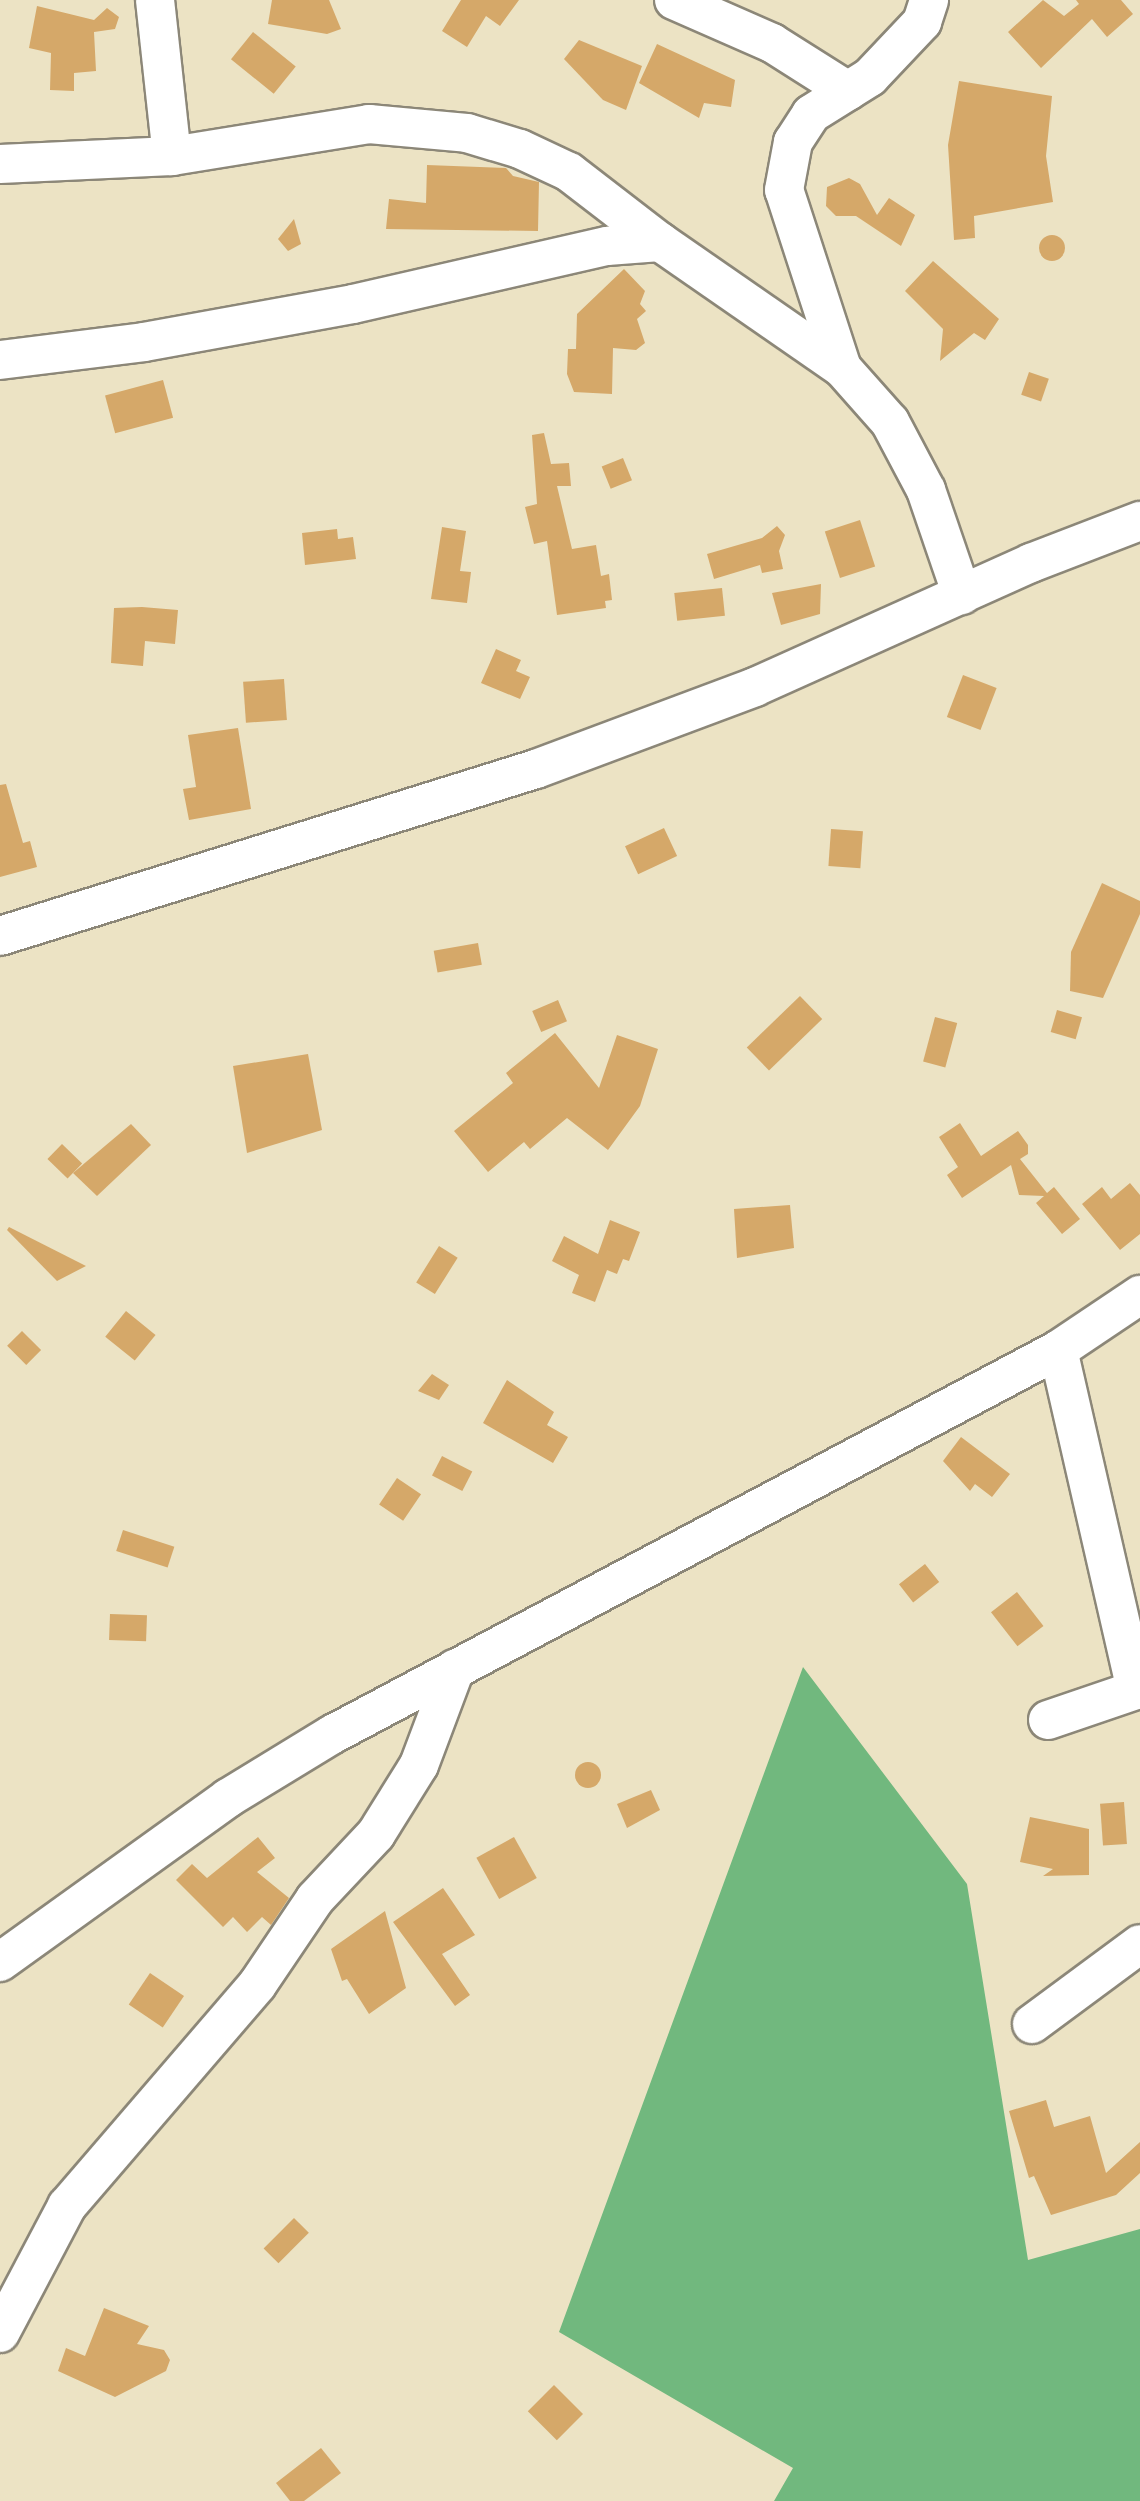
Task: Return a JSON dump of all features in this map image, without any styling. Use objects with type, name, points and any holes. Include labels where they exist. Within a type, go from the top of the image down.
[{"type":"street","points":[[155,0],[172,156]]},
{"type":"street","points":[[674,0],[772,43],[848,91]]},
{"type":"street","points":[[842,368],[784,190],[793,142],[811,114],[870,77],[922,22],[929,0]]},
{"type":"street","points":[[0,164],[172,156],[369,124],[467,133],[520,149],[569,172],[660,242],[842,368],[890,422],[926,490],[962,595]]},
{"type":"street","points":[[0,360],[144,342],[353,304],[607,246],[660,242]]},
{"type":"street","points":[[0,936],[536,769],[755,687],[962,595],[1140,521]]},
{"type":"street","points":[[0,1962],[228,1798],[455,1669],[1058,1350],[1140,1295]]},
{"type":"street","points":[[1048,1720],[1139,1691],[1058,1350]]},
{"type":"street","points":[[0,2333],[67,2206],[257,1985],[315,1899],[376,1834],[419,1765],[455,1669]]},
{"type":"street","points":[[1032,2024],[1140,1944]]},
{"type":"green space","points":[[803,1667],[967,1884],[1028,2260],[1140,2229],[1140,2501],[774,2501],[793,2468],[559,2332]]},
{"type":"building","points":[[272,0],[329,0],[341,29],[327,34],[268,24]]},
{"type":"building","points":[[461,0],[519,0],[500,26],[486,16],[467,47],[442,31]]},
{"type":"building","points":[[1043,0],[1064,16],[1079,4],[1076,0],[1121,0],[1133,14],[1107,37],[1092,19],[1041,68],[1008,32]]},
{"type":"building","points":[[37,6],[94,20],[107,8],[119,17],[115,29],[94,32],[96,71],[74,73],[74,91],[50,90],[51,53],[29,48]]},
{"type":"building","points":[[253,32],[296,67],[274,94],[231,59]]},
{"type":"building","points":[[579,40],[642,66],[626,110],[603,100],[564,59]]},
{"type":"building","points":[[657,44],[735,80],[731,107],[704,103],[699,118],[639,83]]},
{"type":"building","points":[[959,81],[1052,96],[1046,156],[1053,202],[974,216],[975,238],[954,240],[948,145]]},
{"type":"building","points":[[427,165],[506,168],[513,176],[539,182],[538,231],[386,229],[389,199],[426,203]]},
{"type":"building","points":[[849,178],[860,184],[877,215],[889,198],[915,215],[901,246],[856,216],[836,216],[826,206],[827,187]]},
{"type":"building","points":[[294,219],[301,244],[288,251],[278,239]]},
{"type":"building","points":[[1052,235],[1061,239],[1065,248],[1061,257],[1052,261],[1043,257],[1039,248],[1043,239]]},
{"type":"building","points":[[933,261],[999,319],[985,340],[974,333],[940,361],[943,329],[905,291]]},
{"type":"building","points":[[624,269],[645,291],[640,304],[646,311],[637,319],[645,343],[636,350],[613,348],[612,394],[574,392],[567,374],[568,349],[576,349],[577,314]]},
{"type":"building","points":[[1029,372],[1049,379],[1041,402],[1021,395]]},
{"type":"building","points":[[163,380],[173,418],[115,433],[105,396]]},
{"type":"building","points":[[544,433],[551,464],[569,463],[571,486],[557,486],[572,549],[596,545],[601,576],[609,574],[612,600],[605,601],[606,608],[557,615],[547,541],[534,544],[525,507],[537,504],[532,435]]},
{"type":"building","points":[[623,458],[632,480],[611,489],[602,467]]},
{"type":"building","points":[[860,520],[875,567],[840,578],[825,531]]},
{"type":"building","points":[[777,526],[785,535],[779,551],[783,569],[762,573],[760,565],[714,579],[707,554],[762,538]]},
{"type":"building","points":[[442,527],[466,531],[460,571],[471,572],[467,603],[431,599]]},
{"type":"building","points":[[337,529],[338,539],[353,537],[356,559],[305,565],[302,533]]},
{"type":"building","points":[[821,584],[820,614],[781,625],[772,593]]},
{"type":"building","points":[[722,588],[725,616],[677,621],[674,593]]},
{"type":"building","points":[[114,608],[178,610],[175,644],[145,641],[143,666],[111,663]]},
{"type":"building","points":[[496,649],[521,660],[516,671],[530,677],[520,699],[481,683]]},
{"type":"building","points":[[963,675],[997,688],[980,730],[947,717]]},
{"type":"building","points":[[284,679],[287,720],[246,723],[243,682]]},
{"type":"building","points":[[238,728],[251,809],[189,820],[183,789],[196,787],[188,735]]},
{"type":"building","points":[[6,784],[23,843],[30,841],[37,867],[0,877],[0,785]]},
{"type":"building","points":[[664,828],[677,856],[638,874],[625,846]]},
{"type":"building","points":[[831,829],[863,831],[860,868],[828,866]]},
{"type":"building","points":[[1102,883],[1140,901],[1140,914],[1103,998],[1070,991],[1071,952]]},
{"type":"building","points":[[478,943],[482,965],[438,972],[434,951]]},
{"type":"building","points":[[800,996],[822,1019],[769,1070],[747,1047]]},
{"type":"building","points":[[558,1000],[567,1021],[541,1032],[532,1011]]},
{"type":"building","points":[[1057,1010],[1082,1017],[1076,1039],[1051,1032]]},
{"type":"building","points":[[935,1017],[957,1023],[945,1067],[923,1061]]},
{"type":"building","points":[[555,1033],[599,1088],[617,1035],[658,1049],[640,1106],[608,1150],[567,1118],[530,1149],[524,1142],[488,1172],[454,1131],[513,1083],[506,1073]]},
{"type":"building","points":[[308,1054],[322,1130],[247,1153],[233,1066]]},
{"type":"building","points":[[960,1123],[981,1156],[1018,1131],[1028,1145],[1028,1154],[1020,1159],[1047,1193],[1054,1187],[1080,1219],[1062,1234],[1036,1203],[1044,1196],[1019,1195],[1011,1165],[962,1198],[947,1175],[958,1167],[939,1137]]},
{"type":"building","points":[[131,1124],[151,1145],[97,1196],[73,1173]]},
{"type":"building","points":[[62,1144],[82,1163],[68,1179],[47,1159]]},
{"type":"building","points":[[1130,1183],[1140,1195],[1140,1234],[1120,1250],[1082,1204],[1102,1187],[1111,1199]]},
{"type":"building","points":[[790,1205],[794,1248],[737,1258],[734,1209]]},
{"type":"building","points":[[610,1220],[640,1232],[629,1261],[623,1259],[617,1274],[607,1270],[595,1302],[572,1293],[579,1275],[552,1261],[564,1236],[598,1254]]},
{"type":"building","points":[[9,1227],[86,1266],[57,1281],[7,1230]]},
{"type":"building","points":[[439,1246],[458,1258],[435,1294],[416,1282]]},
{"type":"building","points":[[126,1311],[156,1335],[135,1361],[105,1337]]},
{"type":"building","points":[[22,1331],[41,1350],[26,1365],[7,1346]]},
{"type":"building","points":[[432,1374],[449,1385],[439,1400],[418,1391]]},
{"type":"building","points":[[507,1380],[554,1412],[547,1425],[568,1437],[553,1463],[483,1423]]},
{"type":"building","points":[[961,1437],[1010,1474],[992,1497],[975,1484],[970,1491],[943,1461]]},
{"type":"building","points":[[442,1456],[472,1471],[462,1491],[432,1476]]},
{"type":"building","points":[[397,1478],[421,1494],[403,1521],[379,1505]]},
{"type":"building","points":[[123,1530],[174,1547],[168,1568],[116,1551]]},
{"type":"building","points":[[925,1564],[939,1582],[913,1602],[899,1584]]},
{"type":"building","points":[[1017,1592],[1043,1626],[1017,1646],[991,1612]]},
{"type":"building","points":[[110,1614],[147,1615],[146,1641],[109,1640]]},
{"type":"building","points":[[588,1762],[597,1766],[601,1775],[597,1784],[588,1788],[579,1784],[575,1775],[579,1766]]},
{"type":"building","points":[[651,1790],[660,1810],[627,1828],[617,1804]]},
{"type":"building","points":[[1124,1802],[1127,1844],[1103,1846],[1100,1804]]},
{"type":"building","points":[[1030,1817],[1089,1829],[1089,1875],[1043,1876],[1053,1869],[1020,1862]]},
{"type":"building","points":[[258,1837],[275,1858],[257,1872],[289,1898],[271,1925],[262,1917],[247,1932],[233,1917],[223,1927],[176,1880],[192,1864],[207,1878]]},
{"type":"building","points":[[514,1837],[537,1878],[499,1899],[476,1858]]},
{"type":"building","points":[[443,1888],[475,1935],[442,1954],[470,1995],[455,2006],[393,1922]]},
{"type":"building","points":[[385,1911],[406,1988],[369,2014],[347,1979],[342,1981],[331,1949]]},
{"type":"building","points":[[150,1973],[184,1996],[163,2027],[129,2005]]},
{"type":"building","points":[[1046,2100],[1054,2127],[1090,2116],[1106,2173],[1140,2142],[1140,2173],[1116,2195],[1051,2215],[1034,2176],[1029,2178],[1009,2111]]},
{"type":"building","points":[[294,2218],[309,2233],[278,2263],[264,2248]]},
{"type":"building","points":[[104,2308],[149,2326],[137,2344],[164,2350],[170,2360],[166,2371],[115,2397],[58,2371],[66,2348],[85,2356]]},
{"type":"building","points":[[554,2385],[583,2414],[557,2440],[528,2411]]},
{"type":"building","points":[[321,2448],[341,2473],[304,2501],[290,2501],[276,2483]]}]
